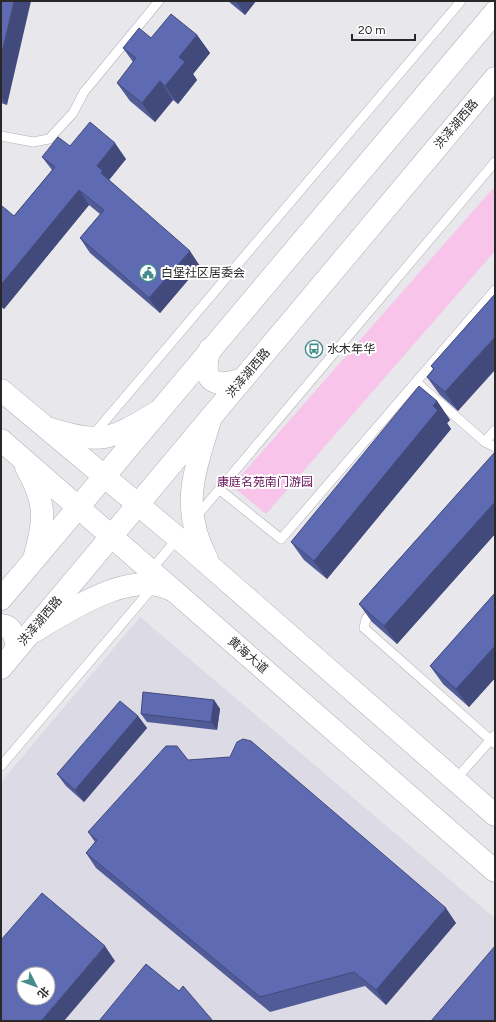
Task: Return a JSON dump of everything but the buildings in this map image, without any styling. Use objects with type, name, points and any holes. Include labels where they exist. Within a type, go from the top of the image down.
[{"type":"street","points":[[1,599],[495,12]]},
{"type":"street","name":"洪泽湖西路","points":[[1,668],[495,78]]},
{"type":"street","points":[[210,349],[206,364],[208,374],[214,381],[222,384],[241,380]]},
{"type":"street","points":[[1,390],[45,427],[84,446],[103,476],[137,504],[185,529],[212,567],[495,815]]},
{"type":"street","points":[[84,446],[124,432],[158,411]]},
{"type":"street","points":[[185,529],[194,477],[211,417]]},
{"type":"street","name":"黄海大道","points":[[1,440],[111,535],[155,578],[177,593],[495,871]]},
{"type":"street","points":[[21,457],[41,498],[43,521],[34,559]]},
{"type":"street","points":[[1,625],[5,625],[12,631],[16,639],[23,642],[83,603],[111,591],[142,584],[155,578]]},
{"type":"lane","points":[[1,136],[33,142],[49,139],[73,114],[84,92],[159,1]]},
{"type":"lane","points":[[84,446],[461,1]]},
{"type":"lane","points":[[1,766],[155,578],[185,529],[495,162]]},
{"type":"lane","points":[[219,489],[281,539],[495,290]]},
{"type":"lane","points":[[416,382],[485,442],[495,447]]},
{"type":"lane","points":[[485,442],[495,430]]},
{"type":"lane","points":[[381,601],[366,619],[364,628],[494,740],[456,780]]},
{"type":"shaded area","points":[[140,617],[495,918],[495,1021],[1,1021],[1,782]]},
{"type":"green space","name":"康庭名苑南门游园","points":[[495,186],[495,251],[266,514],[232,486]]},
{"type":"place","name":"白堡社区居委会","points":[[148,273]]},
{"type":"place","name":"水木年华","points":[[314,349]]}]
